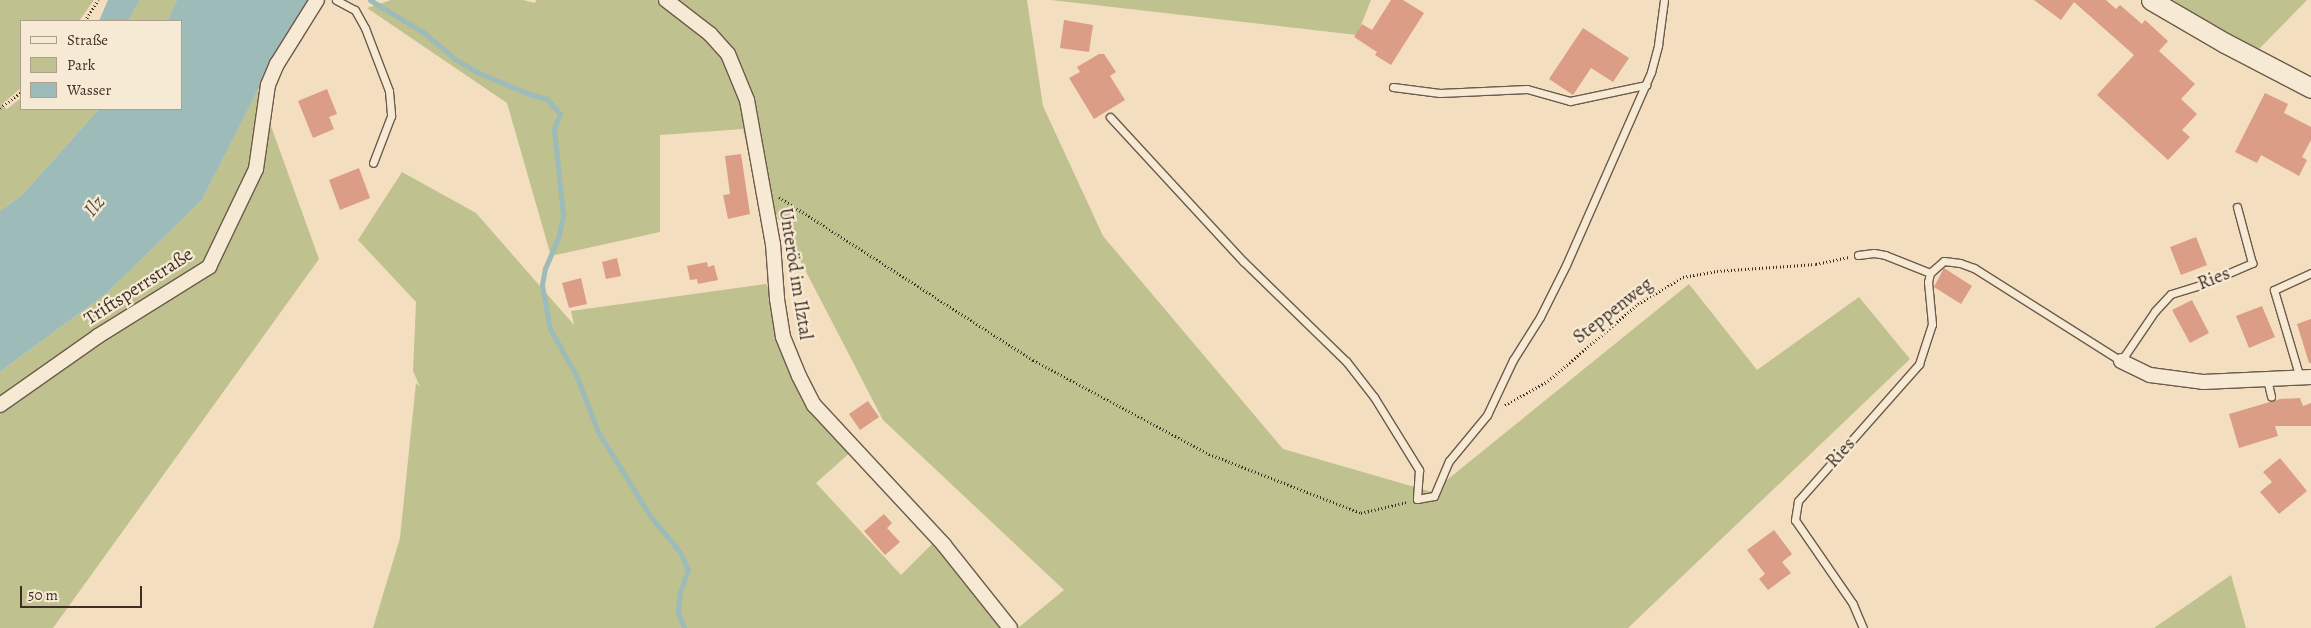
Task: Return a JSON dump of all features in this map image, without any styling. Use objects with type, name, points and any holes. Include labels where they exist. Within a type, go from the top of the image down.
[{"type":"street","name":"Triftsperrstraße","points":[[0,406],[98,336],[209,267],[256,169],[268,85],[277,64],[318,0]]},
{"type":"street","name":"Unteröd im Ilztal","points":[[666,0],[710,34],[728,54],[747,100],[755,142],[760,185],[773,244],[782,337],[814,404],[944,545],[1010,628]]},
{"type":"street","points":[[2152,0],[2225,43],[2311,88]]},
{"type":"street","points":[[2121,361],[2150,375],[2203,382],[2306,377]]},
{"type":"lane","points":[[336,0],[354,10],[366,28],[389,91],[391,116],[373,163]]},
{"type":"lane","points":[[1110,117],[1243,261],[1346,361],[1374,397],[1419,470],[1417,499],[1434,496],[1449,461],[1487,415],[1513,360],[1540,317],[1566,266],[1646,85],[1658,45],[1664,0]]},
{"type":"lane","points":[[1393,87],[1440,93],[1527,90],[1570,101],[1646,85]]},
{"type":"lane","name":"Ries","points":[[2121,361],[2156,311],[2171,294],[2201,285],[2252,264],[2237,208]]},
{"type":"lane","points":[[1858,255],[1874,253],[1885,255],[1930,273],[1944,261],[1960,263],[1974,268],[2121,361]]},
{"type":"lane","name":"Ries","points":[[1863,628],[1853,604],[1795,520],[1798,501],[1919,364],[1932,324],[1928,282],[1930,273]]},
{"type":"lane","points":[[2306,377],[2274,290],[2311,273]]},
{"type":"lane","points":[[2267,380],[2271,397]]},
{"type":"path","points":[[86,20],[98,0]]},
{"type":"path","points":[[0,108],[20,93]]},
{"type":"path","points":[[760,185],[878,258],[1033,360],[1209,454],[1361,512],[1417,499]]},
{"type":"path","name":"Steppenweg","points":[[1487,415],[1548,381],[1638,304],[1683,277],[1717,271],[1816,264],[1858,255]]},
{"type":"green space","points":[[0,0],[94,0],[80,20],[20,20],[20,89],[1,105],[7,109],[20,99],[20,110],[98,110],[22,195],[0,211]]},
{"type":"green space","points":[[140,0],[177,0],[167,20],[129,20]]},
{"type":"green space","points":[[391,0],[523,0],[535,3],[536,0],[1027,0],[1043,106],[1103,236],[1283,449],[1432,492],[1689,284],[1757,370],[1859,297],[1910,359],[1628,628],[1018,628],[1064,590],[883,420],[761,185],[755,184],[743,129],[660,135],[660,232],[551,256],[507,103],[367,8]]},
{"type":"green space","points":[[1051,0],[1371,0],[1357,35]]},
{"type":"green space","points":[[2173,0],[2307,0],[2258,50],[2222,32]]},
{"type":"green space","points":[[258,90],[319,259],[53,628],[0,628],[0,372],[108,292],[202,200]]},
{"type":"green space","points":[[402,172],[476,213],[574,325],[571,311],[766,284],[777,299],[799,376],[853,450],[816,483],[901,575],[935,541],[1010,628],[373,628],[400,538],[416,383],[420,387],[413,371],[416,302],[358,240]]},
{"type":"green space","points":[[2231,575],[2246,628],[2154,628]]},
{"type":"water","points":[[108,0],[140,0],[129,20],[99,20]]},
{"type":"water","name":"Ilz","points":[[177,0],[308,0],[258,90],[202,200],[108,292],[0,372],[0,211],[22,195],[98,110],[182,110],[182,20],[167,20]]},
{"type":"building","points":[[1391,0],[1403,0],[1424,13],[1391,65],[1375,55],[1377,52],[1354,37],[1362,24],[1372,30]]},
{"type":"building","points":[[2034,0],[2106,0],[2116,9],[2120,5],[2142,24],[2145,20],[2168,41],[2159,51],[2195,84],[2181,99],[2197,114],[2182,130],[2190,137],[2168,160],[2097,95],[2134,55],[2074,2],[2061,20]]},
{"type":"building","points":[[1064,20],[1093,25],[1089,52],[1060,48]]},
{"type":"building","points":[[1583,28],[1629,58],[1613,82],[1591,68],[1573,95],[1549,79]]},
{"type":"building","points":[[1099,54],[1104,54],[1116,72],[1110,76],[1125,100],[1094,119],[1069,78],[1080,72],[1077,67]]},
{"type":"building","points":[[327,89],[337,114],[329,117],[334,129],[313,138],[298,101]]},
{"type":"building","points":[[2265,93],[2288,104],[2284,113],[2311,127],[2311,140],[2302,157],[2307,160],[2299,176],[2261,155],[2257,163],[2235,152]]},
{"type":"building","points":[[741,154],[750,214],[728,219],[723,195],[730,194],[725,156]]},
{"type":"building","points":[[359,168],[370,198],[340,210],[329,180]]},
{"type":"building","points":[[2196,237],[2207,265],[2181,275],[2170,247]]},
{"type":"building","points":[[617,258],[621,276],[606,279],[602,262]]},
{"type":"building","points":[[707,262],[708,267],[714,265],[718,280],[698,284],[697,279],[690,280],[687,266]]},
{"type":"building","points":[[1944,268],[1972,286],[1961,304],[1934,287]]},
{"type":"building","points":[[581,278],[587,304],[569,308],[562,283]]},
{"type":"building","points":[[2192,300],[2209,333],[2190,343],[2172,310]]},
{"type":"building","points":[[2262,306],[2275,337],[2249,348],[2236,316]]},
{"type":"building","points":[[2311,319],[2311,363],[2309,363],[2297,324]]},
{"type":"building","points":[[2300,398],[2303,406],[2311,403],[2311,426],[2275,426],[2278,436],[2239,448],[2229,414],[2280,399]]},
{"type":"building","points":[[868,401],[879,417],[860,430],[849,414]]},
{"type":"building","points":[[2280,458],[2307,491],[2279,514],[2260,492],[2272,482],[2263,472]]},
{"type":"building","points":[[884,514],[892,523],[887,528],[900,542],[885,555],[864,531]]},
{"type":"building","points":[[1774,530],[1792,554],[1782,562],[1791,573],[1768,590],[1759,579],[1765,574],[1747,550]]},
{"type":"waterway","points":[[370,0],[423,32],[455,59],[477,72],[529,94],[547,99],[560,114],[554,129],[563,215],[558,238],[545,268],[542,285],[550,329],[576,375],[598,432],[651,517],[680,552],[688,570],[680,592],[678,612],[684,628]]}]
